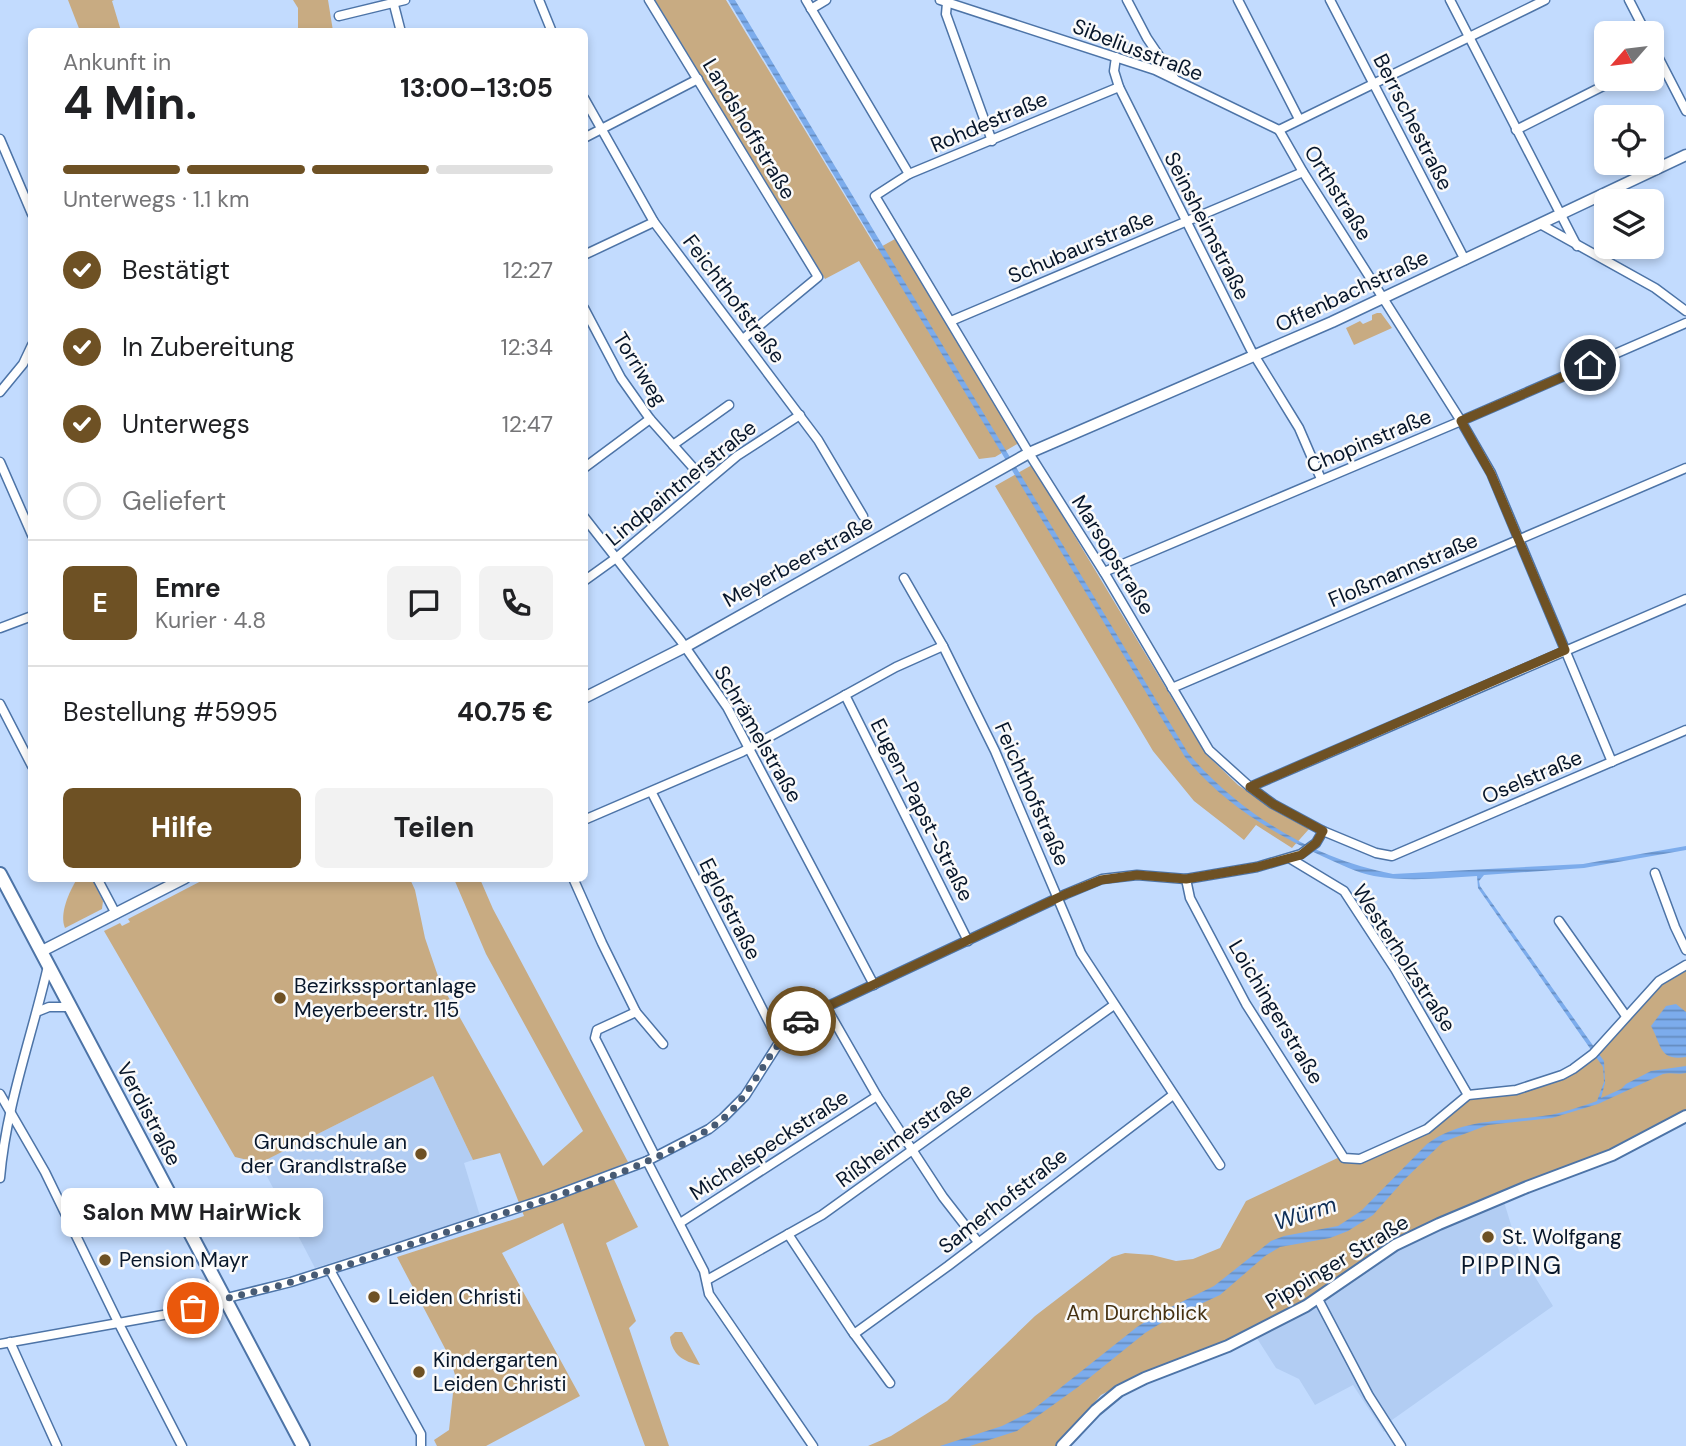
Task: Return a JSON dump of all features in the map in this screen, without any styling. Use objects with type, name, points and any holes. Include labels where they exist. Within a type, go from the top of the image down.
[{"type":"main road","name":"Verdistraße","points":[[0,874],[303,1446]]},
{"type":"main road","name":"Pippinger Straße","points":[[1062,1446],[1096,1410],[1119,1391],[1228,1346],[1318,1299],[1395,1245],[1516,1191],[1612,1155],[1686,1116]]},
{"type":"street","points":[[339,16],[405,0]]},
{"type":"street","points":[[539,0],[550,28]]},
{"type":"street","name":"Landshoffstraße","points":[[649,0],[818,277],[743,339]]},
{"type":"street","points":[[806,0],[909,174]]},
{"type":"street","points":[[811,9],[826,0]]},
{"type":"street","points":[[1127,0],[1147,38],[1175,80]]},
{"type":"street","points":[[1238,0],[1299,120]]},
{"type":"street","name":"Berrschestraße","points":[[1330,0],[1465,260]]},
{"type":"street","points":[[1450,0],[1577,246]]},
{"type":"street","points":[[1279,130],[1469,37],[1532,3],[1545,0]]},
{"type":"street","points":[[1629,0],[1640,21]]},
{"type":"street","points":[[943,1],[992,141]]},
{"type":"street","name":"Sibeliusstraße","points":[[943,1],[1116,57],[1175,80],[1279,130]]},
{"type":"street","points":[[393,2],[400,28]]},
{"type":"street","name":"Seinsheimstraße","points":[[1116,57],[1114,71],[1119,87],[1255,357],[1298,428],[1321,480]]},
{"type":"street","points":[[1664,74],[1686,111]]},
{"type":"street","points":[[588,136],[698,79]]},
{"type":"street","name":"Rohdestraße","points":[[875,196],[909,174],[1119,87]]},
{"type":"street","points":[[1516,131],[1594,91]]},
{"type":"street","name":"Feichthofstraße","points":[[588,106],[654,222],[818,440],[863,516]]},
{"type":"street","name":"Orthstraße","points":[[1279,130],[1461,421],[1491,474],[1612,762]]},
{"type":"street","points":[[0,139],[28,205]]},
{"type":"street","name":"Offenbachstraße","points":[[1029,453],[1255,357],[1686,155]]},
{"type":"street","name":"Schubaurstraße","points":[[951,321],[1303,172]]},
{"type":"street","name":"Marsopstraße","points":[[875,196],[1209,750],[1273,804],[1323,831],[1376,853],[1392,856]]},
{"type":"street","points":[[588,253],[654,222]]},
{"type":"street","points":[[1540,224],[1655,288],[1686,311]]},
{"type":"street","name":"Torriweg","points":[[588,316],[621,378],[650,419],[705,481]]},
{"type":"street","name":"Chopinstraße","points":[[1104,572],[1686,323]]},
{"type":"street","points":[[0,392],[23,364],[28,353]]},
{"type":"street","points":[[673,445],[729,405]]},
{"type":"street","name":"Lindpaintnerstraße","points":[[588,579],[745,450],[800,415]]},
{"type":"street","points":[[588,465],[650,419]]},
{"type":"street","name":"Meyerbeerstraße","points":[[588,696],[685,646],[1029,453]]},
{"type":"street","points":[[0,462],[28,521]]},
{"type":"street","name":"Floßmannstraße","points":[[1172,688],[1686,468]]},
{"type":"street","name":"Schrämelstraße","points":[[588,522],[685,646],[727,707],[874,985]]},
{"type":"street","name":"Feichthofstraße","points":[[904,578],[943,646],[995,751],[1081,953],[1220,1165]]},
{"type":"street","points":[[1250,787],[1686,599]]},
{"type":"street","points":[[0,628],[28,618]]},
{"type":"street","points":[[588,818],[652,793],[750,747],[897,667],[943,646]]},
{"type":"street","name":"Eugen-Papst-Straße","points":[[845,695],[968,941]]},
{"type":"street","points":[[0,704],[28,758]]},
{"type":"street","name":"Oselstraße","points":[[1392,856],[1686,730]]},
{"type":"street","name":"Eglofstraße","points":[[652,793],[773,1030],[782,1038]]},
{"type":"street","points":[[0,1344],[180,1312],[330,1270],[551,1197],[651,1158],[709,1129],[740,1104],[782,1038],[806,1017],[826,1007],[1057,898],[1101,880],[1137,875],[1186,879],[1292,859],[1316,843],[1323,831]]},
{"type":"street","name":"Westerholzstraße","points":[[1292,859],[1344,891],[1395,970],[1468,1095]]},
{"type":"street","points":[[1654,873],[1686,950]]},
{"type":"street","name":"Loichingerstraße","points":[[1186,879],[1190,898],[1246,1004],[1344,1158],[1360,1159],[1427,1129],[1468,1095]]},
{"type":"street","points":[[99,882],[116,914]]},
{"type":"street","points":[[42,951],[177,882]]},
{"type":"street","points":[[575,882],[636,1013],[663,1044]]},
{"type":"street","points":[[1559,921],[1626,1016]]},
{"type":"street","points":[[0,1178],[11,1115],[49,964]]},
{"type":"street","points":[[1468,1095],[1516,1090],[1562,1075],[1601,1047],[1659,981],[1686,965]]},
{"type":"street","name":"Rißheimerstraße","points":[[707,1280],[822,1215],[1114,1005]]},
{"type":"street","points":[[39,1011],[49,1007],[71,1007]]},
{"type":"street","points":[[826,1007],[877,1096],[943,1197],[978,1242]]},
{"type":"street","points":[[636,1013],[597,1030],[595,1038],[707,1280],[709,1294],[813,1446]]},
{"type":"street","points":[[0,1094],[45,1172],[182,1446]]},
{"type":"street","name":"Samerhofstraße","points":[[853,1334],[1173,1094]]},
{"type":"street","name":"Michelspeckstraße","points":[[680,1223],[877,1096]]},
{"type":"street","points":[[788,1234],[853,1334],[890,1383]]},
{"type":"street","points":[[330,1270],[421,1434],[422,1446]]},
{"type":"street","points":[[1318,1299],[1369,1396],[1401,1446]]},
{"type":"street","points":[[10,1342],[57,1446]]},
{"type":"shaded area","points":[[433,1076],[473,1160],[464,1163],[480,1216],[315,1268],[260,1163]]},
{"type":"shaded area","points":[[1501,1192],[1519,1251],[1553,1306],[1392,1420],[1384,1432],[1353,1385],[1315,1405],[1299,1379],[1276,1368],[1251,1329],[1389,1243],[1427,1223]]},
{"type":"green space","points":[[68,0],[114,0],[112,1],[120,28],[79,28]]},
{"type":"green space","points":[[293,0],[328,0],[333,28],[298,28],[298,8]]},
{"type":"green space","points":[[655,0],[726,0],[877,249],[895,239],[1019,443],[995,457],[979,459],[859,261],[825,279]]},
{"type":"green space","points":[[1381,313],[1392,328],[1354,345],[1346,328],[1360,321],[1363,324],[1372,320],[1372,315]]},
{"type":"green space","points":[[1032,465],[1205,753],[1238,785],[1277,812],[1309,829],[1292,848],[1256,825],[1244,840],[1194,801],[1153,751],[995,486]]},
{"type":"green space","points":[[76,882],[94,882],[103,901],[102,909],[65,928],[63,916]]},
{"type":"green space","points":[[199,882],[411,882],[425,938],[440,982],[543,1166],[583,1131],[486,954],[455,882],[481,882],[493,909],[628,1162],[609,1170],[638,1227],[606,1243],[636,1321],[629,1328],[669,1446],[645,1446],[563,1223],[502,1253],[580,1396],[486,1446],[437,1446],[434,1440],[449,1430],[455,1375],[450,1358],[397,1257],[524,1216],[500,1153],[473,1160],[433,1076],[260,1163],[235,1157],[104,931],[120,923],[122,926],[130,922],[128,919]]},
{"type":"green space","name":"Am Durchblick","points":[[1686,965],[1686,1112],[1609,1151],[1427,1223],[1389,1243],[1311,1298],[1214,1348],[1142,1374],[1101,1395],[1055,1446],[868,1446],[891,1436],[947,1401],[1035,1316],[1112,1257],[1125,1253],[1152,1255],[1176,1261],[1193,1259],[1220,1248],[1246,1201],[1344,1155],[1359,1155],[1422,1126],[1466,1092],[1516,1087],[1564,1072],[1589,1055],[1659,978]]},
{"type":"green space","points":[[675,1332],[682,1332],[700,1365],[684,1360],[676,1353],[670,1337]]},
{"type":"water","points":[[728,0],[735,0],[1188,753],[1208,775],[1280,831],[1335,858],[1393,874],[1583,864],[1686,846],[1686,850],[1584,868],[1484,875],[1479,881],[1604,1061],[1605,1083],[1601,1098],[1651,1071],[1686,1066],[1686,1073],[1663,1074],[1598,1104],[1552,1118],[1488,1125],[1443,1142],[1373,1215],[1348,1231],[1330,1238],[1280,1247],[1265,1256],[1220,1295],[1166,1320],[1145,1333],[1078,1387],[1017,1431],[970,1446],[940,1446],[1002,1426],[1030,1412],[1137,1327],[1214,1286],[1271,1241],[1338,1226],[1361,1211],[1427,1144],[1441,1135],[1486,1122],[1550,1115],[1597,1101],[1604,1082],[1603,1067],[1478,888],[1477,876],[1400,879],[1361,873],[1266,827],[1215,789],[1185,757]]},
{"type":"water","points":[[1676,1004],[1686,1012],[1686,1057],[1677,1058],[1662,1050],[1651,1026],[1666,1006]]},
{"type":"way so far","points":[[193,1308],[291,1282],[397,1248],[551,1197],[647,1161],[709,1129],[740,1104],[782,1038],[801,1021]]},
{"type":"place","name":"Bezirkssportanlage Meyerbeerstr. 115","points":[[280,998]]},
{"type":"place","name":"Grundschule an der Grandlstraße","points":[[421,1154]]},
{"type":"place","name":"St. Wolfgang","points":[[1488,1237]]},
{"type":"place","name":"Pension Mayr","points":[[105,1260]]},
{"type":"place","name":"Leiden Christi","points":[[374,1297]]},
{"type":"place","name":"Salon MW HairWick","points":[[193,1308]]},
{"type":"place","name":"Kindergarten Leiden Christi","points":[[419,1372]]},
{"type":"district","name":"PIPPING","points":[[1512,1266]]},
{"type":"route","points":[[801,1021],[1046,903],[1101,880],[1137,875],[1186,879],[1257,867],[1301,855],[1316,843],[1323,831],[1273,804],[1250,787],[1565,650],[1491,474],[1461,421],[1590,365]]},
{"type":"water label","name":"Würm","points":[[1305,1213]]}]
